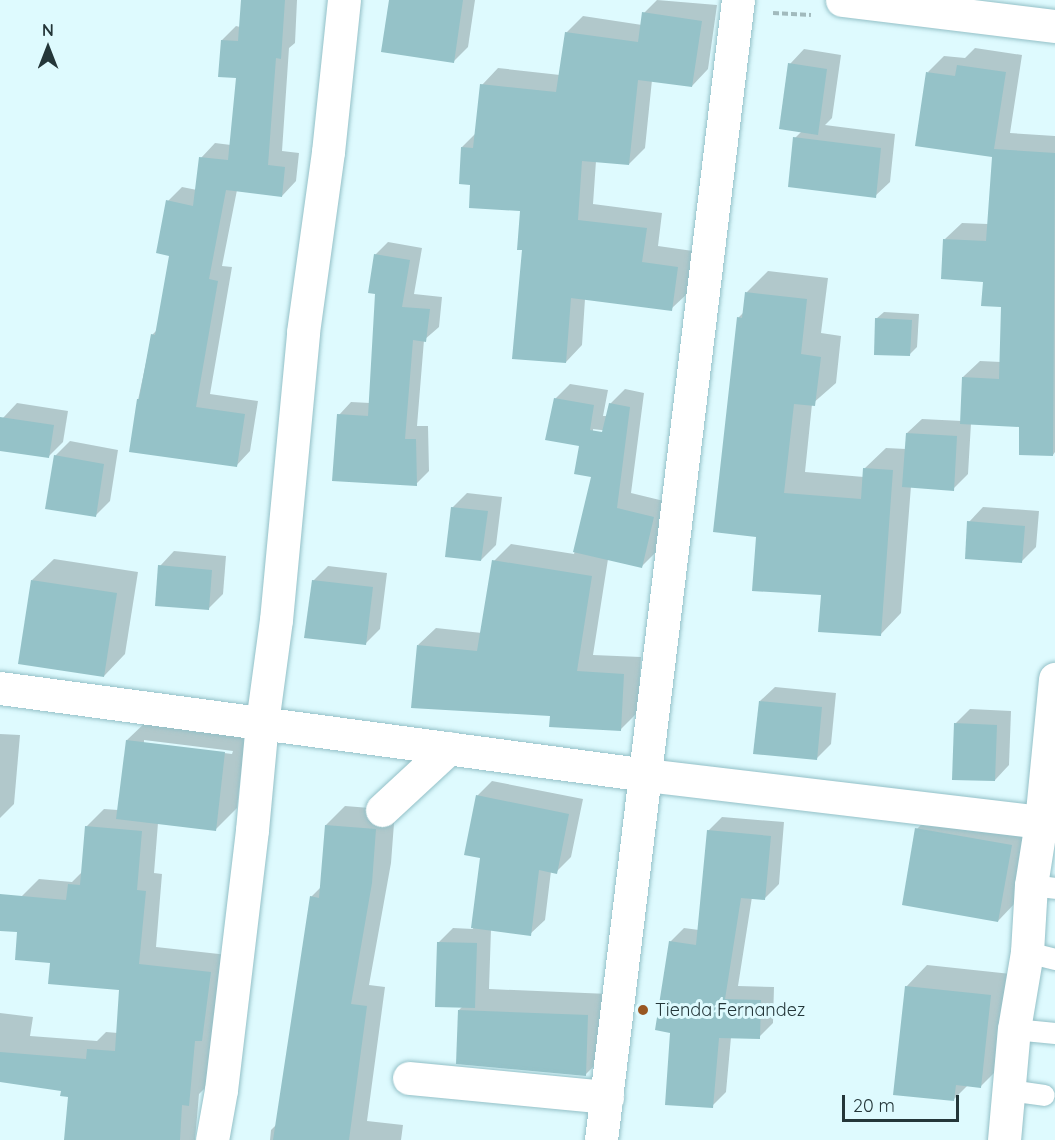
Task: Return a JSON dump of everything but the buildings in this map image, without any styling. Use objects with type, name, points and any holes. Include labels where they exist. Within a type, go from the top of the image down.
[{"type":"street","points":[[212,1140],[221,1090],[252,830],[262,723],[276,620],[303,332],[328,152],[344,0]]},
{"type":"street","points":[[601,1140],[647,775],[738,0]]},
{"type":"street","points":[[842,0],[1055,26]]},
{"type":"street","points":[[1004,1140],[1014,1029],[1041,956],[1055,679]]},
{"type":"street","points":[[0,688],[647,775],[1048,823]]},
{"type":"street","points":[[382,810],[449,748]]},
{"type":"street","points":[[409,1078],[607,1097]]},
{"type":"lane","points":[[1014,1029],[1055,1033]]},
{"type":"lane","points":[[1009,1090],[1044,1095]]},
{"type":"place","name":"Tienda Fernandez","points":[[643,1010]]}]
